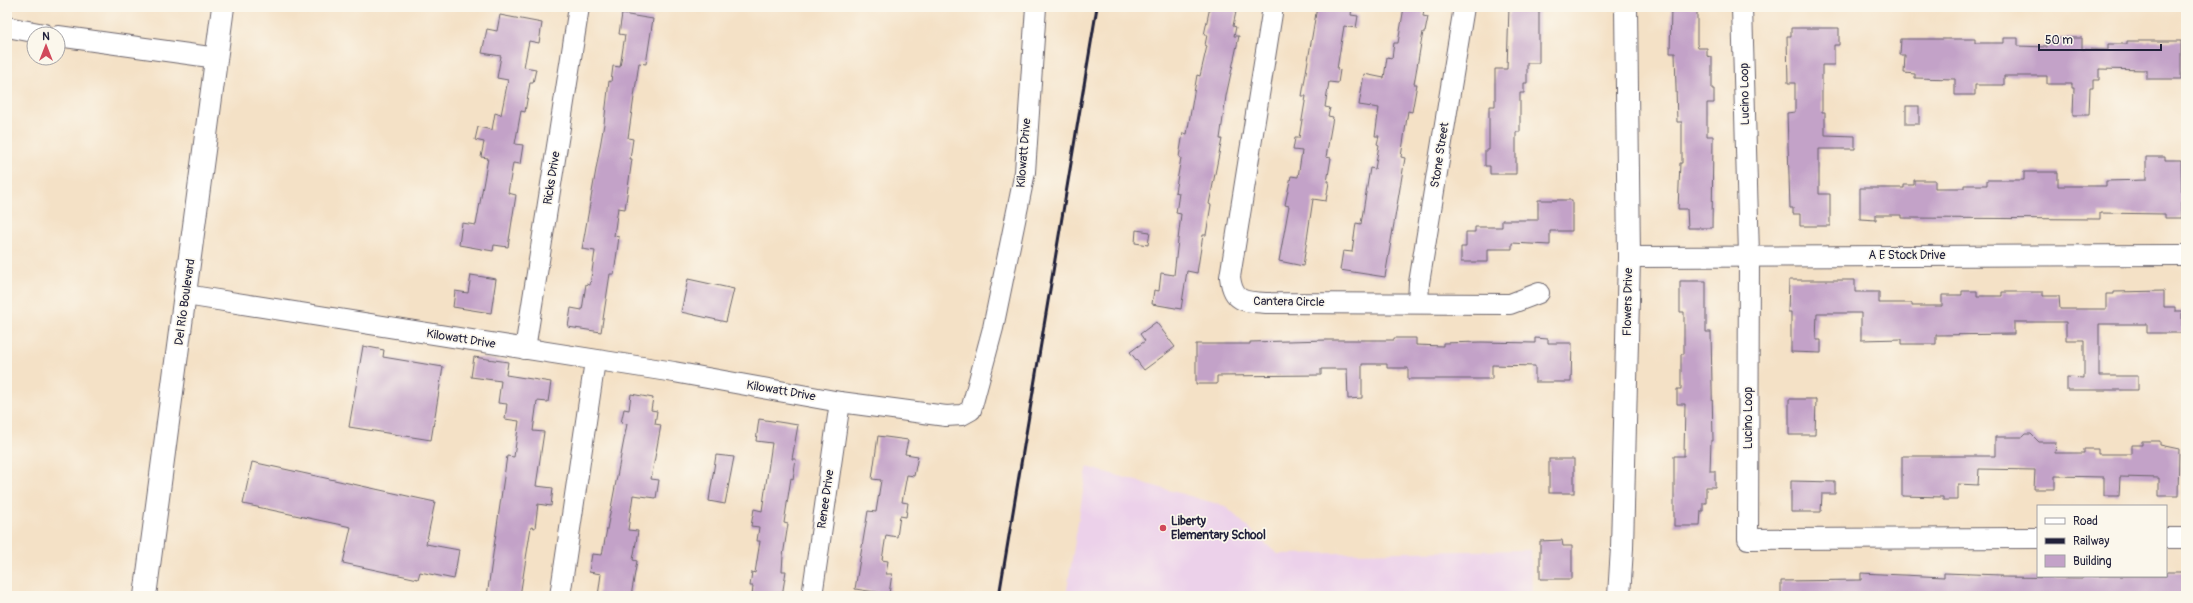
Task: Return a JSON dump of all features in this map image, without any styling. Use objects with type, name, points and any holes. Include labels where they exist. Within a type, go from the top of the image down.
[{"type":"main road","name":"Del Río Boulevard","points":[[145,596],[223,7]]},
{"type":"main road","name":"Flowers Drive","points":[[1618,596],[1623,540],[1629,257],[1626,7]]},
{"type":"street","name":"Ricks Drive","points":[[524,349],[579,7]]},
{"type":"street","name":"Kilowatt Drive","points":[[186,295],[524,349],[840,402],[946,416],[962,415],[971,410],[993,328],[1025,172],[1036,7]]},
{"type":"street","name":"Cantera Circle","points":[[1273,7],[1230,277],[1232,289],[1238,298],[1250,302],[1510,304],[1539,293]]},
{"type":"street","name":"Stone Street","points":[[1418,303],[1419,283],[1464,7]]},
{"type":"street","name":"Lucino Loop","points":[[1742,7],[1749,255],[1748,539],[2037,538]]},
{"type":"street","points":[[7,27],[26,31]]},
{"type":"street","points":[[66,37],[217,58]]},
{"type":"street","name":"A E Stock Drive","points":[[1629,257],[1749,255],[2186,255]]},
{"type":"street","points":[[560,596],[595,361]]},
{"type":"street","name":"Renee Drive","points":[[812,596],[840,402]]},
{"type":"street","points":[[2167,538],[2186,538]]},
{"type":"shaded area","name":"Liberty Elementary School","points":[[1087,467],[1225,506],[1277,554],[1531,550],[1532,596],[1066,596]]},
{"type":"building","points":[[1210,7],[1237,7],[1233,26],[1236,27],[1234,36],[1239,36],[1226,96],[1220,139],[1222,139],[1209,204],[1211,205],[1206,235],[1203,235],[1197,273],[1187,271],[1181,309],[1152,304],[1154,290],[1159,291],[1161,273],[1174,275],[1181,214],[1176,213],[1179,193],[1175,192],[1181,158],[1179,157],[1183,133],[1187,134],[1197,75],[1200,76],[1207,46],[1205,45],[1207,35],[1204,35]]},
{"type":"building","points":[[1317,7],[1352,7],[1351,15],[1358,16],[1356,28],[1344,26],[1337,69],[1340,70],[1338,83],[1329,82],[1325,107],[1330,108],[1328,116],[1333,117],[1326,157],[1331,158],[1327,182],[1329,182],[1326,201],[1313,199],[1303,266],[1279,261],[1289,206],[1285,205],[1291,176],[1298,177],[1302,151],[1293,150],[1295,138],[1299,138],[1306,96],[1302,96]]},
{"type":"building","points":[[1404,7],[1424,9],[1423,16],[1428,17],[1425,32],[1423,32],[1414,84],[1417,84],[1412,112],[1408,111],[1401,157],[1405,158],[1385,277],[1340,270],[1343,251],[1352,252],[1356,223],[1361,224],[1370,168],[1375,169],[1379,145],[1377,144],[1379,136],[1375,136],[1379,108],[1359,105],[1364,74],[1384,78],[1387,57],[1392,58],[1394,43],[1398,43]]},
{"type":"building","points":[[1509,7],[1539,7],[1539,63],[1527,63],[1527,83],[1524,83],[1524,93],[1520,93],[1520,132],[1516,132],[1516,174],[1490,174],[1490,166],[1485,166],[1485,150],[1489,150],[1489,106],[1495,106],[1495,69],[1507,69]]},
{"type":"building","points":[[1671,7],[1697,7],[1698,48],[1707,48],[1707,56],[1712,57],[1712,89],[1714,89],[1714,103],[1707,103],[1707,136],[1713,136],[1712,228],[1688,228],[1687,209],[1678,209],[1680,163],[1682,163],[1682,122],[1677,122],[1675,53],[1670,53]]},
{"type":"building","points":[[622,14],[653,19],[646,64],[639,63],[628,138],[633,139],[630,159],[632,159],[625,209],[618,208],[614,236],[619,237],[614,274],[610,274],[601,332],[568,327],[571,308],[582,310],[586,284],[590,285],[595,251],[582,249],[604,124],[609,81],[611,82],[613,66],[620,67],[625,35],[619,34]]},
{"type":"building","points":[[500,15],[542,23],[539,43],[529,41],[524,67],[536,69],[533,83],[530,83],[525,112],[521,111],[515,144],[523,145],[520,164],[513,163],[508,193],[516,195],[508,247],[494,245],[493,251],[459,245],[462,223],[476,225],[488,158],[481,157],[484,142],[475,140],[478,127],[492,130],[495,113],[501,115],[508,80],[497,78],[501,56],[482,53],[487,29],[497,31]]},
{"type":"building","points":[[1791,28],[1839,28],[1839,45],[1834,45],[1834,65],[1822,65],[1822,112],[1825,112],[1825,135],[1855,136],[1855,149],[1819,149],[1819,194],[1830,194],[1830,226],[1800,226],[1800,214],[1793,214],[1793,208],[1790,208],[1787,113],[1795,112],[1795,83],[1788,83],[1787,36],[1791,36]]},
{"type":"building","points":[[2004,38],[2018,38],[2018,46],[2047,47],[2047,38],[2082,38],[2082,49],[2108,50],[2108,44],[2127,44],[2127,41],[2181,41],[2181,79],[2147,79],[2147,70],[2099,69],[2099,80],[2093,80],[2093,88],[2090,88],[2089,115],[2073,115],[2074,88],[2072,88],[2072,84],[2047,84],[2047,76],[2004,76],[2004,85],[1975,85],[1975,95],[1955,95],[1955,79],[1915,78],[1915,74],[1904,73],[1905,55],[1900,55],[1901,39],[1975,39],[1975,43],[2004,43]]},
{"type":"building","points":[[1906,106],[1919,106],[1919,124],[1906,124]]},
{"type":"building","points":[[2146,157],[2165,157],[2165,160],[2181,160],[2182,218],[2165,218],[2165,214],[2100,213],[2100,219],[1901,218],[1901,215],[1876,215],[1876,220],[1860,219],[1860,188],[1904,188],[1904,185],[1914,185],[1914,180],[1935,180],[1935,188],[1964,188],[1964,185],[1987,185],[1987,180],[2024,180],[2024,172],[2058,172],[2058,186],[2106,186],[2106,181],[2146,180]]},
{"type":"building","points":[[1538,200],[1572,200],[1572,231],[1550,231],[1550,245],[1512,243],[1512,249],[1488,249],[1488,262],[1461,262],[1461,247],[1466,247],[1466,232],[1475,232],[1475,227],[1502,227],[1502,220],[1538,220]]},
{"type":"building","points":[[1136,230],[1150,232],[1148,245],[1135,243]]},
{"type":"building","points":[[471,275],[496,279],[491,313],[453,307],[455,291],[468,293]]},
{"type":"building","points":[[688,279],[734,289],[726,322],[681,312]]},
{"type":"building","points":[[1789,280],[1855,280],[1855,292],[1879,292],[1879,303],[1912,303],[1912,306],[1942,306],[1942,295],[1962,295],[1962,291],[1977,291],[1977,296],[2002,296],[2002,292],[2043,292],[2043,296],[2059,296],[2060,309],[2106,309],[2106,294],[2114,294],[2114,292],[2164,291],[2164,307],[2175,307],[2175,311],[2182,311],[2182,333],[2147,333],[2147,324],[2099,324],[2099,376],[2138,376],[2138,390],[2067,390],[2067,377],[2084,378],[2084,340],[2066,340],[2066,322],[2014,322],[2014,334],[1936,335],[1936,344],[1902,344],[1902,339],[1861,340],[1861,313],[1817,313],[1816,340],[1821,340],[1821,353],[1791,352],[1791,312],[1788,312]]},
{"type":"building","points":[[1680,281],[1706,281],[1706,332],[1711,332],[1713,441],[1711,441],[1710,471],[1715,471],[1715,487],[1706,487],[1706,503],[1703,503],[1700,526],[1674,526],[1674,456],[1684,456],[1685,404],[1677,404],[1677,389],[1681,389],[1681,354],[1684,354],[1684,312],[1680,312]]},
{"type":"building","points":[[1156,322],[1175,347],[1144,370],[1130,352],[1145,341],[1140,334]]},
{"type":"building","points":[[1394,338],[1416,338],[1416,345],[1443,346],[1443,343],[1535,343],[1535,338],[1548,339],[1548,343],[1572,343],[1571,382],[1535,382],[1535,366],[1492,365],[1492,379],[1408,379],[1408,368],[1387,368],[1387,364],[1362,364],[1362,398],[1348,399],[1347,369],[1321,369],[1321,375],[1217,376],[1217,384],[1196,384],[1196,344],[1250,344],[1250,342],[1327,340],[1394,340]]},
{"type":"building","points":[[363,346],[384,350],[383,357],[443,367],[431,440],[349,427]]},
{"type":"building","points":[[474,357],[508,362],[506,375],[551,382],[548,402],[537,401],[533,431],[544,432],[536,486],[553,488],[551,506],[538,504],[535,528],[531,527],[520,596],[487,596],[507,456],[514,457],[519,421],[505,419],[507,404],[498,403],[501,381],[471,377]]},
{"type":"building","points":[[631,394],[653,398],[651,410],[657,411],[655,424],[661,425],[651,479],[659,480],[656,498],[633,495],[628,530],[638,531],[633,560],[637,561],[631,596],[598,596],[601,574],[589,572],[592,554],[602,555],[627,424],[621,423],[624,409],[629,410]]},
{"type":"building","points":[[1789,399],[1816,399],[1815,435],[1789,435]]},
{"type":"building","points":[[759,419],[798,425],[792,459],[796,459],[793,479],[791,478],[784,523],[788,524],[783,556],[782,571],[786,571],[782,596],[752,596],[753,586],[750,586],[752,572],[755,573],[760,541],[757,541],[759,527],[751,526],[754,509],[762,511],[772,443],[756,441]]},
{"type":"building","points":[[2025,434],[2031,434],[2039,442],[2056,442],[2055,453],[2084,453],[2084,449],[2098,449],[2098,454],[2132,454],[2132,445],[2142,445],[2142,441],[2160,441],[2160,445],[2179,449],[2178,496],[2159,496],[2159,478],[2120,477],[2119,496],[2104,496],[2104,477],[2055,476],[2055,489],[2034,489],[2035,470],[1979,469],[1978,485],[1958,484],[1958,500],[1943,500],[1943,497],[1902,496],[1902,456],[1995,456],[1995,437],[2022,437]]},
{"type":"building","points":[[878,436],[908,440],[905,454],[918,456],[914,476],[907,475],[902,502],[908,503],[906,517],[900,516],[897,537],[886,535],[882,560],[888,561],[886,574],[892,574],[889,594],[855,589],[868,511],[876,512],[881,480],[872,479]]},
{"type":"building","points":[[716,455],[734,457],[725,504],[709,501]]},
{"type":"building","points":[[1549,459],[1574,459],[1574,493],[1549,493]]},
{"type":"building","points":[[252,462],[435,502],[426,544],[459,550],[454,579],[420,572],[418,579],[343,563],[351,527],[243,504]]},
{"type":"building","points":[[1791,481],[1835,482],[1835,494],[1822,494],[1821,512],[1791,512]]},
{"type":"building","points":[[1562,540],[1563,546],[1572,546],[1572,579],[1540,579],[1540,541]]},
{"type":"building","points":[[2167,572],[2186,572],[2186,596],[1781,596],[1781,581],[1861,580],[1861,573],[1944,577],[1944,573],[2001,575],[2001,577],[2167,577]]},
{"type":"railway","points":[[999,596],[1097,7]]},
{"type":"place","name":"Liberty Elementary School","points":[[1163,528]]}]
